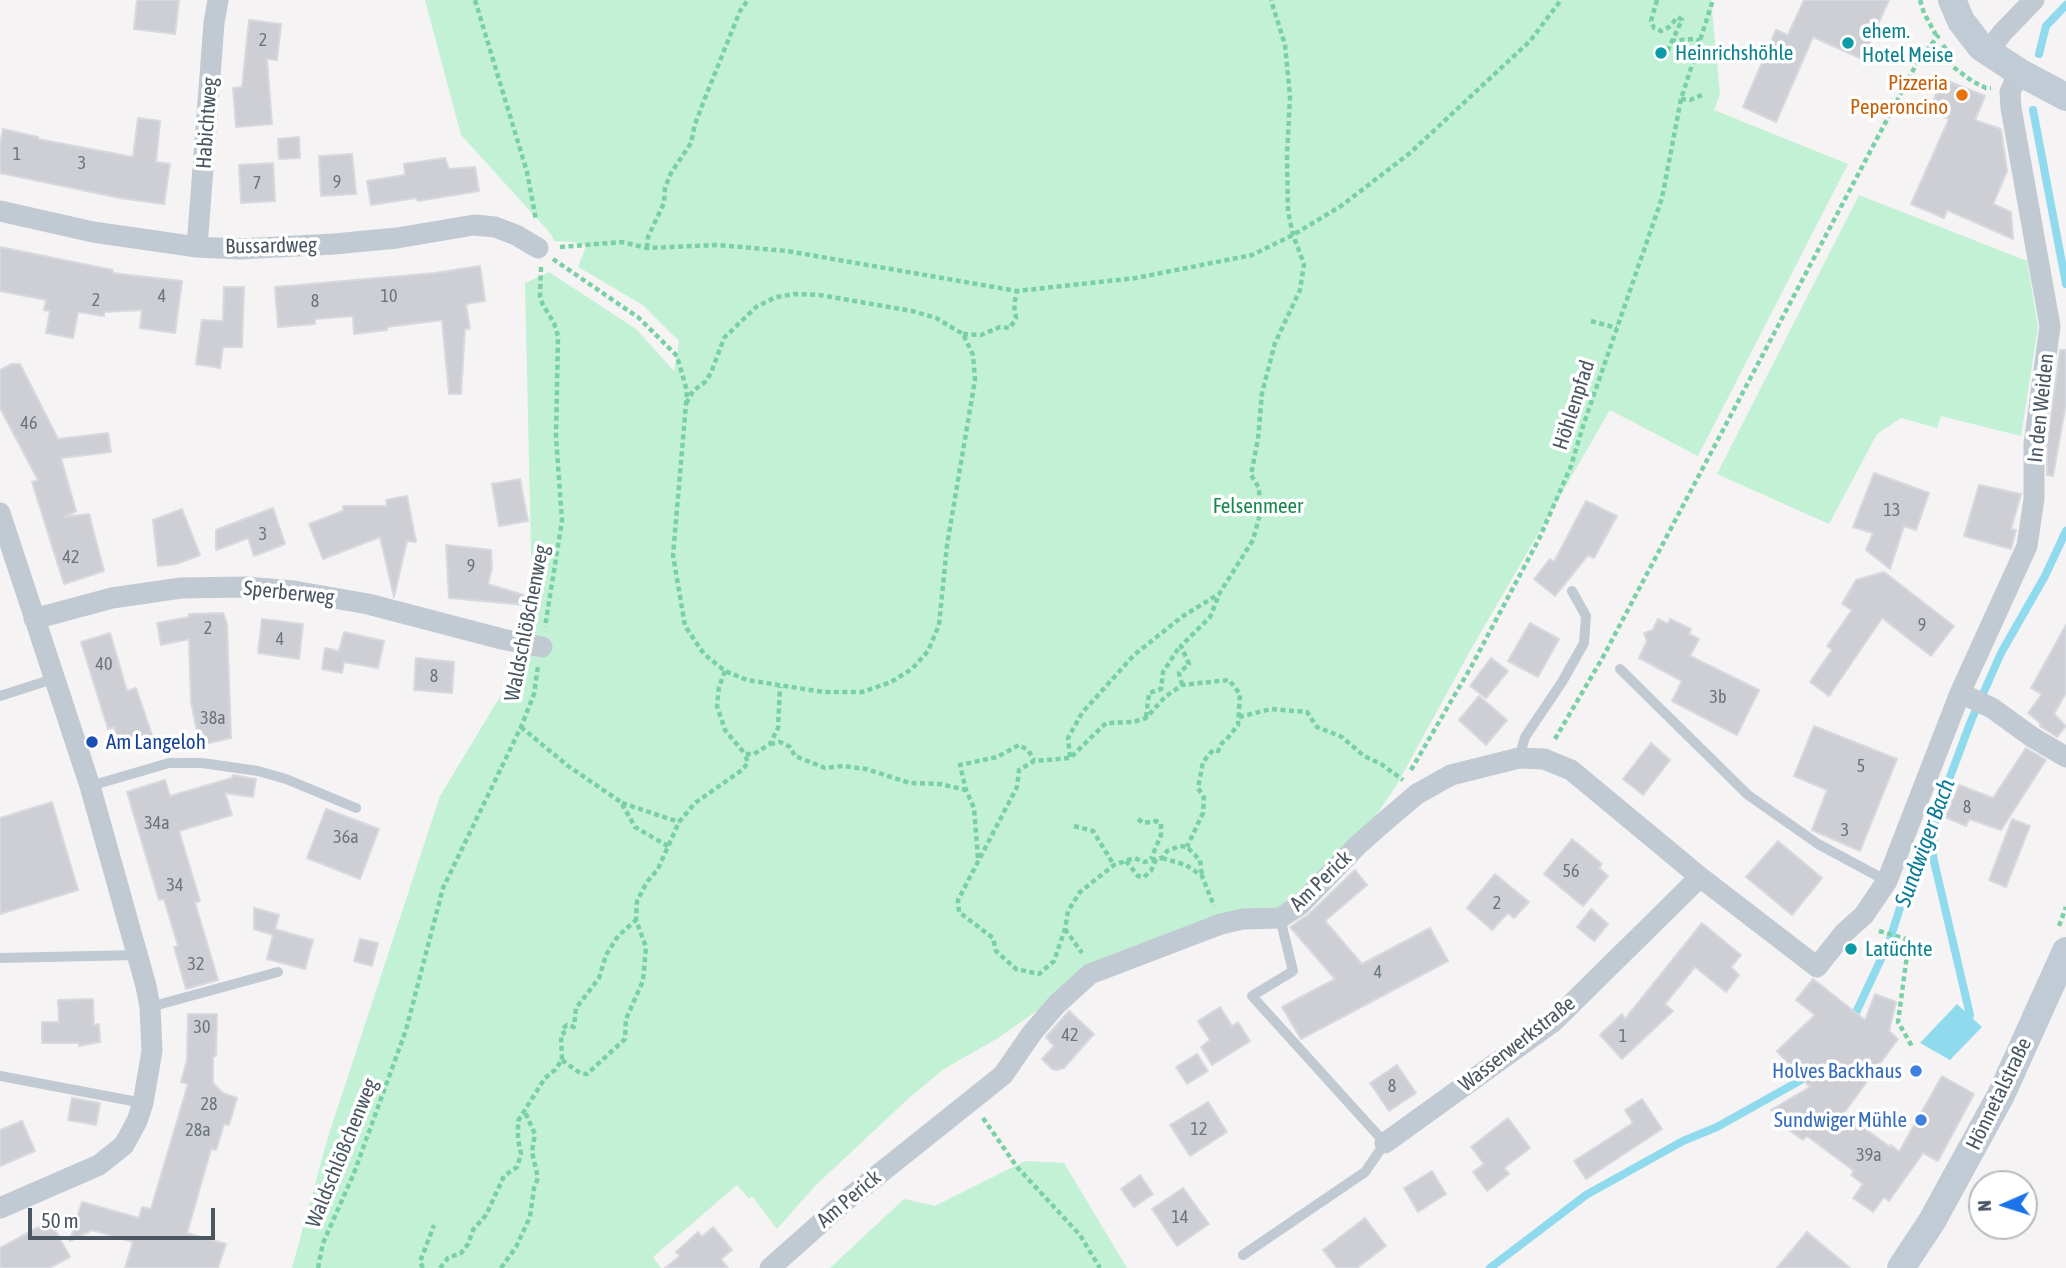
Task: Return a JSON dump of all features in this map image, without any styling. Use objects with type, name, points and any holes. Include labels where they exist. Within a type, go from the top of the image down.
[{"type":"main road","points":[[1956,11],[1988,52],[2018,72],[2066,97]]},
{"type":"main road","name":"Hönnetalstraße","points":[[1901,1268],[1932,1221],[2001,1095],[2066,951]]},
{"type":"street","name":"Habichtweg","points":[[197,247],[218,0]]},
{"type":"street","points":[[1988,52],[2002,33],[2034,0]]},
{"type":"street","name":"In den Weiden","points":[[1817,967],[1844,933],[1864,915],[1887,881],[2027,546],[2034,499],[2034,444],[2050,326],[2011,108],[2010,92],[2018,72]]},
{"type":"street","name":"Bussardweg","points":[[0,211],[93,232],[197,247],[240,249],[334,244],[397,238],[474,225],[495,227],[538,248]]},
{"type":"street","points":[[0,513],[90,786],[138,955],[150,1007],[152,1051],[143,1103],[124,1145],[99,1165],[0,1208]]},
{"type":"street","name":"Sperberweg","points":[[34,619],[112,598],[181,588],[245,587],[294,591],[368,604],[542,647]]},
{"type":"street","points":[[1963,695],[1992,708],[2066,757]]},
{"type":"street","name":"Am Perick","points":[[770,1268],[849,1198],[1003,1075],[1057,1003],[1090,974],[1221,924],[1243,919],[1280,918],[1300,905],[1358,845],[1418,794],[1451,775],[1519,758],[1544,759],[1571,770],[1700,877],[1817,967]]},
{"type":"street","name":"Wasserwerkstraße","points":[[1385,1143],[1553,1022],[1700,877]]},
{"type":"lane","points":[[1519,758],[1525,737],[1584,643],[1586,616],[1572,591]]},
{"type":"lane","points":[[1620,668],[1748,794],[1818,844],[1887,881]]},
{"type":"lane","points":[[0,696],[53,679]]},
{"type":"lane","points":[[90,786],[162,765],[194,763],[268,774],[356,808]]},
{"type":"lane","points":[[1242,1255],[1365,1172],[1385,1143],[1252,996],[1293,971],[1280,918]]},
{"type":"lane","points":[[0,958],[138,955]]},
{"type":"lane","points":[[150,1007],[278,972]]},
{"type":"lane","points":[[0,1076],[143,1103]]},
{"type":"path","name":"Waldschlößchenweg","points":[[318,1268],[323,1243],[354,1172],[406,1030],[443,888],[521,727],[534,694],[562,521],[556,437],[558,337],[540,297],[541,261],[527,172],[475,0]]},
{"type":"path","points":[[647,248],[648,237],[664,204],[671,173],[691,143],[706,93],[740,11],[748,0]]},
{"type":"path","points":[[1146,718],[1149,693],[1161,689],[1163,672],[1181,646],[1210,617],[1219,594],[1253,540],[1260,514],[1259,488],[1251,475],[1258,439],[1262,393],[1275,343],[1300,290],[1304,264],[1293,235],[1288,211],[1290,96],[1285,45],[1271,0]]},
{"type":"path","points":[[538,248],[622,242],[647,248],[718,245],[787,250],[1017,291],[1136,278],[1252,255],[1293,235],[1340,206],[1410,153],[1531,41],[1561,0]]},
{"type":"path","points":[[1657,0],[1651,21],[1654,28],[1661,31],[1669,27],[1676,18],[1683,18],[1664,54]]},
{"type":"path","name":"Höhlenpfad","points":[[1239,717],[1271,709],[1307,712],[1317,727],[1342,737],[1364,756],[1381,764],[1405,782],[1410,780],[1411,771],[1471,667],[1539,539],[1571,466],[1662,198],[1681,99],[1713,0]]},
{"type":"path","points":[[1544,759],[1603,657],[1918,61],[1956,11]]},
{"type":"path","points":[[1671,41],[1700,41]]},
{"type":"path","points":[[1681,99],[1690,100],[1702,95]]},
{"type":"path","points":[[538,248],[639,317],[677,356],[687,391],[673,555],[685,626],[704,654],[725,671],[747,680],[780,687],[823,692],[862,692],[891,682],[912,669],[928,651],[939,625],[947,545],[975,380],[973,355],[963,334]]},
{"type":"path","points":[[686,404],[693,391],[705,382],[711,373],[724,338],[756,307],[776,297],[795,294],[820,295],[912,311],[936,318],[963,334],[981,335],[1000,327],[1010,328],[1016,318],[1014,305],[1017,291]]},
{"type":"path","points":[[1591,321],[1617,328]]},
{"type":"path","points":[[1070,758],[1068,738],[1082,713],[1134,655],[1183,616],[1219,594]]},
{"type":"path","points":[[1181,646],[1189,664],[1179,673],[1182,685]]},
{"type":"path","points":[[562,1060],[580,1073],[587,1073],[625,1039],[626,1018],[643,981],[646,947],[636,920],[637,901],[658,869],[678,822],[695,803],[743,770],[748,763],[745,754],[725,730],[717,706],[719,687],[725,671]]},
{"type":"path","points":[[1187,847],[1203,813],[1204,798],[1198,788],[1203,762],[1213,750],[1218,751],[1238,725],[1240,694],[1229,680],[1182,685],[1165,697],[1146,718],[1133,722],[1106,723],[1070,758],[1034,761],[1019,769],[1017,787],[958,900],[959,912],[993,938],[996,951],[1016,969],[1039,974],[1054,961],[1068,911],[1080,892],[1114,865],[1134,858],[1144,862],[1156,859],[1180,846],[1187,847],[1200,860],[1202,876],[1221,924]]},
{"type":"path","points":[[770,744],[778,728],[780,687]]},
{"type":"path","points":[[521,727],[568,766],[621,802],[678,822]]},
{"type":"path","points":[[745,754],[754,754],[770,744],[780,742],[790,747],[794,756],[825,768],[843,766],[866,769],[910,783],[940,784],[966,790]]},
{"type":"path","points":[[978,859],[974,808],[960,765],[997,757],[1019,745],[1028,750],[1034,761]]},
{"type":"path","points":[[621,802],[635,827],[668,846]]},
{"type":"path","points":[[1126,861],[1138,876],[1144,877],[1151,871],[1156,859],[1161,824],[1138,819]]},
{"type":"path","points":[[1074,826],[1093,831],[1114,865]]},
{"type":"path","points":[[1156,859],[1186,865],[1202,876]]},
{"type":"path","points":[[440,1268],[447,1258],[461,1253],[468,1244],[473,1230],[486,1215],[504,1176],[517,1167],[521,1154],[517,1139],[518,1121],[545,1078],[562,1060],[563,1041],[567,1035],[562,1029],[567,1025],[574,1027],[576,1008],[599,978],[606,955],[618,936],[636,920]]},
{"type":"path","points":[[1065,929],[1080,950]]},
{"type":"path","points":[[1880,932],[1909,940],[1898,1022],[1913,1048]]},
{"type":"path","points":[[969,1100],[1017,1167],[1080,1235],[1100,1268]]},
{"type":"path","points":[[501,1268],[516,1247],[530,1217],[538,1178],[532,1152],[535,1134],[524,1110]]},
{"type":"path","points":[[423,1268],[420,1262],[434,1226]]},
{"type":"green space","name":"Felsenmeer","points":[[425,0],[1711,0],[1720,94],[1714,110],[1848,164],[1698,456],[1610,410],[1470,651],[1396,786],[1364,833],[1281,914],[1107,962],[998,1038],[944,1069],[815,1186],[777,1229],[752,1196],[749,1199],[737,1185],[653,1257],[661,1268],[292,1268],[328,1137],[440,796],[533,642],[525,283],[549,272],[636,329],[674,371],[679,341],[643,305],[578,267],[586,246],[554,241],[551,234],[461,135]]},
{"type":"green space","points":[[1859,195],[2027,261],[2038,327],[2021,436],[1941,416],[1937,428],[1901,418],[1877,434],[1829,524],[1717,474]]},
{"type":"green space","points":[[1025,1161],[1064,1163],[1127,1268],[830,1268],[904,1199],[935,1206]]},
{"type":"water","points":[[1957,1004],[1982,1027],[1950,1060],[1920,1043]]},
{"type":"building","points":[[137,0],[179,0],[175,34],[134,29]]},
{"type":"building","points":[[1804,0],[1889,0],[1862,59],[1813,37],[1776,122],[1743,107],[1776,30],[1788,35]]},
{"type":"building","points":[[249,20],[281,24],[277,60],[267,59],[272,124],[236,127],[233,88],[242,87]]},
{"type":"building","points":[[1943,79],[1985,96],[1975,120],[2001,129],[2007,171],[1993,204],[2011,212],[2013,239],[1947,210],[1944,218],[1911,204],[1949,119],[1929,110]]},
{"type":"building","points":[[138,118],[160,121],[156,162],[170,164],[164,204],[120,198],[0,173],[3,129],[38,139],[133,157]]},
{"type":"building","points":[[299,137],[300,158],[279,159],[278,139]]},
{"type":"building","points":[[352,154],[356,194],[321,196],[319,156]]},
{"type":"building","points":[[445,158],[449,169],[475,167],[479,191],[371,205],[367,181],[405,175],[404,164]]},
{"type":"building","points":[[273,163],[275,201],[241,203],[239,165]]},
{"type":"building","points":[[0,247],[113,270],[112,273],[182,281],[175,333],[140,328],[142,310],[104,312],[104,316],[78,312],[73,338],[46,333],[50,311],[44,310],[46,300],[0,291]]},
{"type":"building","points":[[480,266],[485,301],[466,304],[470,329],[465,329],[461,394],[449,394],[442,320],[354,334],[353,316],[315,319],[315,324],[278,327],[275,287],[435,273]]},
{"type":"building","points":[[224,287],[244,287],[242,347],[223,347],[220,368],[196,364],[202,320],[223,321]]},
{"type":"building","points":[[2060,350],[2066,350],[2066,403],[2053,476],[2047,475],[2047,445]]},
{"type":"building","points":[[12,364],[20,364],[58,439],[108,433],[111,452],[61,458],[76,511],[64,517],[89,514],[104,571],[64,584],[32,482],[38,480],[0,408],[0,370]]},
{"type":"building","points":[[1874,473],[1929,493],[1916,530],[1904,526],[1890,569],[1866,550],[1873,533],[1853,527]]},
{"type":"building","points":[[520,479],[528,521],[499,526],[492,484]]},
{"type":"building","points":[[1979,485],[2021,494],[2011,529],[2016,530],[2011,549],[1964,536]]},
{"type":"building","points":[[407,496],[416,542],[407,541],[394,597],[380,537],[323,559],[309,524],[343,511],[343,506],[387,506],[386,500]]},
{"type":"building","points":[[1586,501],[1617,516],[1594,558],[1588,555],[1555,596],[1534,579],[1550,559],[1554,562]]},
{"type":"building","points":[[273,508],[285,544],[254,556],[248,538],[216,550],[216,530]]},
{"type":"building","points":[[182,509],[200,555],[176,564],[158,566],[153,520]]},
{"type":"building","points":[[446,545],[491,550],[492,568],[488,584],[527,596],[525,605],[449,598]]},
{"type":"building","points":[[1884,572],[1954,626],[1931,656],[1882,618],[1829,696],[1810,682],[1832,650],[1827,646],[1852,610],[1842,604],[1856,580]]},
{"type":"building","points":[[223,613],[227,624],[231,738],[200,745],[191,702],[189,639],[161,645],[157,623],[189,617],[189,614]]},
{"type":"building","points":[[262,619],[303,624],[299,659],[258,653]]},
{"type":"building","points":[[1658,619],[1668,624],[1670,619],[1691,629],[1689,634],[1699,639],[1690,656],[1759,690],[1737,735],[1672,701],[1682,681],[1639,658],[1647,641],[1644,633],[1653,630]]},
{"type":"building","points":[[1530,623],[1559,639],[1538,677],[1508,661]]},
{"type":"building","points":[[2066,625],[2066,693],[2054,714],[2066,726],[2057,737],[2040,726],[2028,713],[2042,694],[2031,688]]},
{"type":"building","points":[[344,632],[384,641],[378,668],[344,662],[342,673],[322,669],[325,648],[339,651]]},
{"type":"building","points":[[110,633],[127,691],[136,688],[153,738],[120,748],[114,727],[108,729],[81,642]]},
{"type":"building","points":[[416,658],[454,662],[452,693],[414,690]]},
{"type":"building","points":[[1491,658],[1508,671],[1486,698],[1470,686]]},
{"type":"building","points":[[1479,696],[1507,720],[1486,745],[1459,720]]},
{"type":"building","points":[[1814,726],[1897,759],[1860,851],[1812,830],[1827,790],[1794,776]]},
{"type":"building","points":[[1651,743],[1670,760],[1643,795],[1623,779]]},
{"type":"building","points":[[2026,748],[2046,760],[2001,830],[1969,819],[1966,826],[1945,817],[1959,785],[1993,798]]},
{"type":"building","points":[[233,775],[256,779],[253,797],[225,793],[232,815],[179,831],[200,901],[195,903],[218,980],[186,989],[174,947],[178,946],[164,899],[159,900],[127,792],[165,780],[170,796],[232,778]]},
{"type":"building","points":[[52,802],[78,890],[0,914],[0,818]]},
{"type":"building","points":[[326,809],[379,829],[360,879],[307,858]]},
{"type":"building","points":[[2012,819],[2030,826],[2006,887],[1989,880]]},
{"type":"building","points":[[1572,839],[1602,864],[1599,868],[1608,876],[1583,906],[1544,874]]},
{"type":"building","points":[[1778,841],[1822,878],[1792,915],[1746,877]]},
{"type":"building","points":[[1355,870],[1367,885],[1325,921],[1362,964],[1430,928],[1448,961],[1301,1039],[1282,1007],[1335,979],[1290,927],[1309,914]]},
{"type":"building","points":[[1495,874],[1529,902],[1514,918],[1508,913],[1492,930],[1467,908]]},
{"type":"building","points":[[254,908],[279,915],[275,929],[313,940],[305,969],[267,959],[273,935],[254,929]]},
{"type":"building","points":[[1591,909],[1608,924],[1594,941],[1577,927]]},
{"type":"building","points":[[1702,923],[1741,955],[1731,967],[1739,975],[1726,992],[1695,967],[1665,1004],[1673,1011],[1622,1059],[1600,1035],[1622,1014],[1625,1019]]},
{"type":"building","points":[[360,939],[378,943],[372,966],[354,961]]},
{"type":"building","points":[[1813,979],[1865,1020],[1875,994],[1896,1002],[1889,1031],[1898,1039],[1844,1113],[1890,1147],[1891,1145],[1899,1152],[1942,1076],[1974,1094],[1938,1161],[1923,1153],[1889,1201],[1884,1197],[1873,1212],[1853,1198],[1863,1184],[1851,1175],[1854,1171],[1807,1136],[1803,1140],[1786,1128],[1789,1124],[1771,1110],[1810,1087],[1777,1051],[1815,1015],[1796,1000]]},
{"type":"building","points":[[93,999],[94,1025],[99,1024],[100,1042],[79,1046],[79,1043],[42,1043],[42,1022],[59,1022],[58,1000]]},
{"type":"building","points":[[1220,1007],[1232,1026],[1238,1022],[1250,1041],[1212,1065],[1201,1047],[1210,1040],[1198,1021]]},
{"type":"building","points":[[1069,1011],[1094,1034],[1064,1068],[1052,1069],[1042,1059],[1054,1046],[1046,1037]]},
{"type":"building","points":[[188,1014],[217,1014],[213,1083],[223,1093],[237,1098],[229,1125],[224,1124],[216,1150],[211,1149],[187,1233],[226,1244],[218,1268],[125,1268],[133,1242],[92,1230],[70,1241],[82,1202],[139,1218],[142,1207],[151,1209],[188,1084],[181,1082],[187,1060]]},
{"type":"building","points":[[1197,1054],[1208,1071],[1187,1084],[1176,1067]]},
{"type":"building","points":[[1397,1065],[1416,1093],[1389,1111],[1370,1083]]},
{"type":"building","points":[[72,1098],[100,1103],[96,1125],[68,1120]]},
{"type":"building","points":[[1642,1099],[1662,1129],[1586,1179],[1574,1161],[1633,1123],[1625,1110]]},
{"type":"building","points":[[1208,1102],[1227,1132],[1190,1156],[1170,1125]]},
{"type":"building","points":[[1508,1118],[1530,1148],[1504,1168],[1509,1174],[1487,1191],[1473,1172],[1484,1164],[1471,1147]]},
{"type":"building","points":[[22,1121],[35,1151],[0,1166],[0,1130]]},
{"type":"building","points":[[1432,1171],[1446,1194],[1418,1212],[1404,1188]]},
{"type":"building","points":[[1140,1175],[1153,1194],[1134,1207],[1121,1189]]},
{"type":"building","points":[[1183,1188],[1209,1224],[1177,1246],[1152,1209]]},
{"type":"building","points":[[1365,1218],[1386,1246],[1357,1268],[1337,1268],[1323,1250]]},
{"type":"building","points":[[50,1221],[70,1257],[49,1268],[0,1268],[0,1248]]},
{"type":"building","points":[[713,1227],[732,1250],[721,1259],[728,1268],[665,1268],[680,1256],[676,1252],[698,1232],[702,1237]]},
{"type":"building","points":[[1807,1232],[1850,1268],[1777,1268]]},
{"type":"waterway","name":"Sundwiger Bach","points":[[2039,54],[2046,26],[2066,5]]},
{"type":"waterway","name":"Sundwiger Bach","points":[[2033,110],[2066,284]]},
{"type":"waterway","name":"Sundwiger Bach","points":[[1852,1021],[1889,942],[1920,846],[1936,814],[1971,721],[2001,653],[2045,576],[2066,531]]},
{"type":"waterway","points":[[1935,821],[1933,857],[1970,1015]]},
{"type":"waterway","name":"Sundwiger Bach","points":[[1490,1268],[1586,1195],[1810,1075]]},
{"type":"place","name":"ehem. Hotel Meise","points":[[1848,43]]},
{"type":"place","name":"Heinrichshöhle","points":[[1661,53]]},
{"type":"place","name":"Pizzeria Peperoncino","points":[[1962,95]]},
{"type":"place","name":"Am Langeloh","points":[[92,742]]},
{"type":"place","name":"Latüchte","points":[[1851,949]]},
{"type":"place","name":"Holves Backhaus","points":[[1916,1071]]},
{"type":"place","name":"Sundwiger Mühle","points":[[1921,1120]]}]
